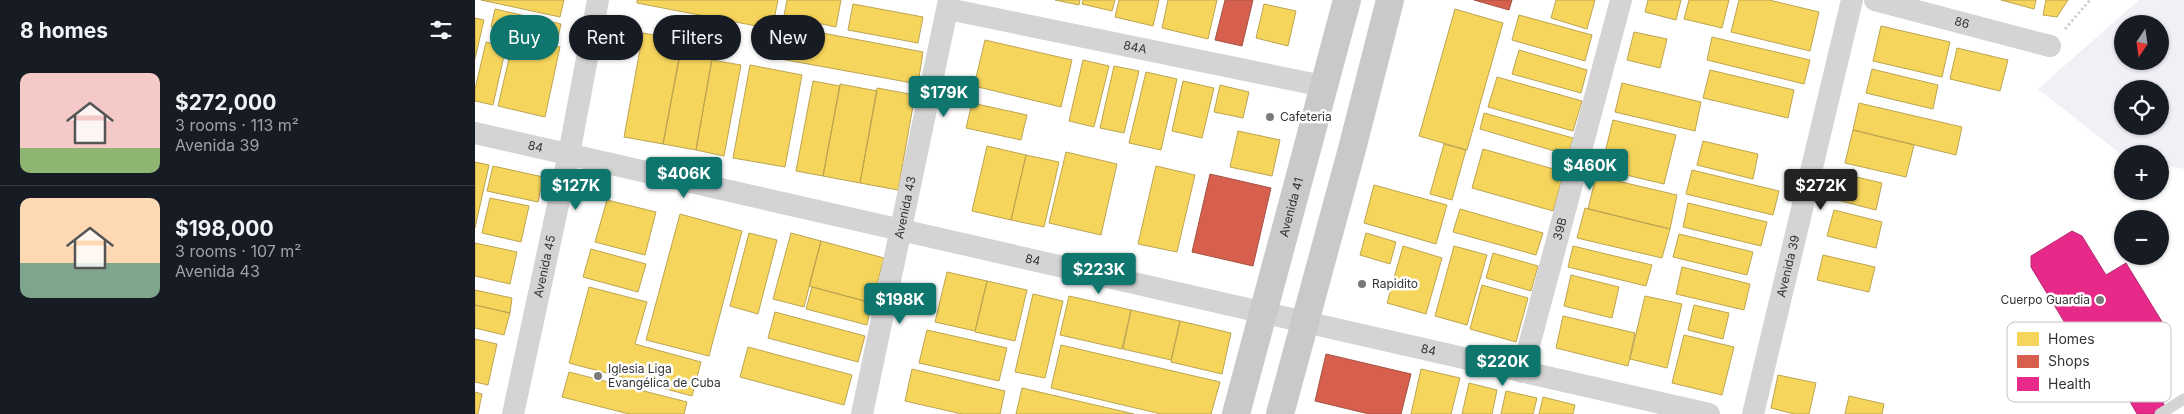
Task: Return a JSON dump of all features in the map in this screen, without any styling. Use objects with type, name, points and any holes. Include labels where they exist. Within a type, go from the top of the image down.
[{"type":"main road","name":"Avenida 41","points":[[1235,414],[1347,0]]},
{"type":"main road","points":[[1281,414],[1390,0]]},
{"type":"street","name":"Avenida 45","points":[[513,414],[569,154],[598,0]]},
{"type":"street","name":"39B","points":[[1522,372],[1621,0]]},
{"type":"street","name":"Avenida 39","points":[[1753,414],[1852,0]]},
{"type":"street","name":"86","points":[[1875,0],[2050,46]]},
{"type":"street","name":"84A","points":[[948,4],[1323,86]]},
{"type":"street","name":"Avenida 43","points":[[862,414],[948,4]]},
{"type":"street","name":"84","points":[[475,133],[901,229],[1262,314],[1709,414]]},
{"type":"lane","points":[[2160,414],[2184,399]]},
{"type":"path","points":[[2050,46],[2090,0]]},
{"type":"shaded area","points":[[2139,0],[2184,0],[2184,169],[2169,166],[2169,145],[2114,145],[2114,149],[2038,89],[2114,22],[2114,70],[2169,70],[2169,15],[2122,15]]},
{"type":"building: Homes","points":[[481,0],[564,0],[560,17],[559,15],[551,15]]},
{"type":"building: Homes","points":[[637,0],[778,0],[775,15],[751,15],[751,25],[741,23],[741,15],[699,15],[637,3]]},
{"type":"building: Homes","points":[[787,0],[841,0],[836,27],[825,25],[825,15],[784,15]]},
{"type":"building: Homes","points":[[1055,0],[1080,0],[1079,5]]},
{"type":"building: Homes","points":[[1083,0],[1115,0],[1112,11],[1082,4]]},
{"type":"building: Homes","points":[[1119,0],[1159,0],[1153,26],[1115,17]]},
{"type":"building: Homes","points":[[1168,0],[1217,0],[1208,39],[1162,28]]},
{"type":"building: Homes","points":[[1556,0],[1595,0],[1587,29],[1551,18]]},
{"type":"building: Homes","points":[[1648,0],[1681,0],[1676,20],[1645,12]]},
{"type":"building: Homes","points":[[1689,0],[1729,0],[1722,28],[1684,19]]},
{"type":"building: Homes","points":[[1739,0],[1769,0],[1819,12],[1810,51],[1731,32]]},
{"type":"building: Homes","points":[[2001,0],[2036,0],[2034,9]]},
{"type":"building: Homes","points":[[2046,0],[2068,0],[2057,17],[2043,15]]},
{"type":"building: Homes","points":[[853,4],[923,17],[918,43],[848,30]]},
{"type":"building: Homes","points":[[1264,4],[1296,11],[1288,46],[1256,38]]},
{"type":"building: Homes","points":[[495,9],[521,15],[494,15]]},
{"type":"building: Homes","points":[[1455,9],[1503,23],[1467,150],[1419,136]]},
{"type":"building: Homes","points":[[1519,15],[1592,35],[1585,61],[1512,40]]},
{"type":"building: Homes","points":[[475,18],[484,20],[475,59]]},
{"type":"building: Homes","points":[[1881,26],[1950,42],[1942,77],[1873,61]]},
{"type":"building: Homes","points":[[1634,32],[1667,39],[1660,68],[1627,60]]},
{"type":"building: Homes","points":[[643,33],[653,35],[653,60],[679,60],[663,144],[624,137],[638,60],[643,60]]},
{"type":"building: Homes","points":[[825,33],[923,52],[918,84],[786,60],[825,60]]},
{"type":"building: Homes","points":[[1712,37],[1810,60],[1804,84],[1707,60]]},
{"type":"building: Homes","points":[[985,40],[1072,60],[1061,107],[974,86]]},
{"type":"building: Homes","points":[[486,42],[490,43],[490,60],[503,60],[493,105],[475,101],[475,89]]},
{"type":"building: Homes","points":[[1957,48],[2008,60],[2000,91],[1950,79]]},
{"type":"building: Homes","points":[[1519,50],[1587,70],[1581,93],[1512,74]]},
{"type":"building: Homes","points":[[509,60],[557,60],[545,117],[498,106]]},
{"type":"building: Homes","points":[[679,60],[712,60],[696,150],[663,144]]},
{"type":"building: Homes","points":[[712,60],[741,65],[724,156],[696,150]]},
{"type":"building: Homes","points":[[1083,60],[1109,66],[1094,127],[1069,121]]},
{"type":"building: Homes","points":[[750,65],[802,75],[785,167],[733,158]]},
{"type":"building: Homes","points":[[1114,66],[1139,71],[1124,133],[1100,128]]},
{"type":"building: Homes","points":[[1872,69],[1938,85],[1933,109],[1866,93]]},
{"type":"building: Homes","points":[[1710,70],[1794,90],[1788,118],[1703,98]]},
{"type":"building: Homes","points":[[1146,72],[1177,79],[1161,150],[1129,143]]},
{"type":"building: Homes","points":[[1497,77],[1582,101],[1573,131],[1488,107]]},
{"type":"building: Homes","points":[[813,81],[840,86],[823,176],[796,171]]},
{"type":"building: Homes","points":[[1183,81],[1214,88],[1202,138],[1172,131]]},
{"type":"building: Homes","points":[[1622,83],[1701,102],[1695,131],[1615,112]]},
{"type":"building: Homes","points":[[840,84],[877,91],[860,183],[823,176]]},
{"type":"building: Homes","points":[[1220,85],[1249,92],[1243,118],[1214,112]]},
{"type":"building: Homes","points":[[877,88],[915,95],[898,190],[860,183]]},
{"type":"building: Homes","points":[[972,103],[1027,115],[1021,140],[966,128]]},
{"type":"building: Homes","points":[[1859,103],[1962,127],[1956,155],[1853,130]]},
{"type":"building: Homes","points":[[1484,113],[1573,138],[1568,155],[1480,129]]},
{"type":"building: Homes","points":[[1613,120],[1676,135],[1664,184],[1601,169]]},
{"type":"building: Homes","points":[[1853,130],[1914,145],[1906,177],[1845,163]]},
{"type":"building: Homes","points":[[1238,131],[1280,140],[1272,176],[1230,167]]},
{"type":"building: Homes","points":[[1703,141],[1758,154],[1753,179],[1697,165]]},
{"type":"building: Homes","points":[[1444,144],[1466,150],[1452,200],[1430,194]]},
{"type":"building: Homes","points":[[987,146],[1026,155],[1011,220],[972,211]]},
{"type":"building: Homes","points":[[1483,149],[1564,172],[1553,211],[1472,188]]},
{"type":"building: Homes","points":[[1066,152],[1117,164],[1101,235],[1049,223]]},
{"type":"building: Homes","points":[[1026,155],[1059,162],[1044,227],[1011,220]]},
{"type":"building: Homes","points":[[475,162],[489,165],[475,228]]},
{"type":"building: Homes","points":[[493,166],[543,177],[538,202],[487,191]]},
{"type":"building: Homes","points":[[1156,166],[1195,175],[1177,252],[1138,244]]},
{"type":"building: Homes","points":[[1692,170],[1779,191],[1773,215],[1686,194]]},
{"type":"building: Homes","points":[[1844,174],[1882,183],[1876,210],[1837,200]]},
{"type":"building: Homes","points":[[1596,176],[1677,195],[1670,229],[1588,209]]},
{"type":"building: Homes","points":[[1374,185],[1447,205],[1436,244],[1364,223]]},
{"type":"building: Homes","points":[[490,198],[529,206],[521,242],[482,233]]},
{"type":"building: Homes","points":[[607,200],[656,212],[645,255],[595,242]]},
{"type":"building: Homes","points":[[1688,203],[1767,222],[1761,246],[1683,227]]},
{"type":"building: Homes","points":[[1585,208],[1670,229],[1662,258],[1577,238]]},
{"type":"building: Homes","points":[[1460,209],[1543,233],[1536,255],[1453,232]]},
{"type":"building: Homes","points":[[1834,210],[1882,222],[1876,248],[1827,236]]},
{"type":"building: Homes","points":[[680,214],[742,231],[709,356],[646,340]]},
{"type":"building: Homes","points":[[749,233],[777,240],[758,314],[730,306]]},
{"type":"building: Homes","points":[[791,233],[821,241],[804,307],[773,299]]},
{"type":"building: Homes","points":[[1366,233],[1396,242],[1390,264],[1360,255]]},
{"type":"building: Homes","points":[[1679,234],[1753,252],[1747,275],[1673,257]]},
{"type":"building: Homes","points":[[821,241],[884,258],[872,303],[809,286]]},
{"type":"building: Homes","points":[[475,243],[517,252],[510,284],[475,276]]},
{"type":"building: Homes","points":[[1403,246],[1442,258],[1426,314],[1387,303]]},
{"type":"building: Homes","points":[[1454,246],[1487,255],[1467,325],[1435,316]]},
{"type":"building: Homes","points":[[1573,246],[1652,265],[1646,286],[1568,267]]},
{"type":"building: Homes","points":[[591,249],[646,264],[638,292],[583,277]]},
{"type":"building: Homes","points":[[1493,253],[1538,266],[1531,291],[1486,278]]},
{"type":"building: Homes","points":[[1823,255],[1875,267],[1869,292],[1817,280]]},
{"type":"building: Homes","points":[[1682,267],[1750,284],[1744,310],[1676,294]]},
{"type":"building: Homes","points":[[947,272],[987,281],[975,331],[935,322]]},
{"type":"building: Homes","points":[[1571,275],[1619,287],[1612,318],[1564,306]]},
{"type":"building: Homes","points":[[987,281],[1027,290],[1015,341],[975,332]]},
{"type":"building: Homes","points":[[1482,285],[1528,298],[1516,342],[1470,329]]},
{"type":"building: Homes","points":[[589,287],[647,302],[635,344],[701,362],[692,396],[569,363]]},
{"type":"building: Homes","points":[[812,287],[872,303],[867,325],[806,309]]},
{"type":"building: Homes","points":[[475,290],[512,298],[510,313],[475,305]]},
{"type":"building: Homes","points":[[1033,294],[1063,301],[1045,378],[1015,372]]},
{"type":"building: Homes","points":[[1069,296],[1131,310],[1122,349],[1060,335]]},
{"type":"building: Homes","points":[[1645,296],[1682,304],[1667,368],[1630,359]]},
{"type":"building: Homes","points":[[475,305],[510,313],[504,335],[475,328]]},
{"type":"building: Homes","points":[[1694,305],[1729,313],[1723,339],[1688,330]]},
{"type":"building: Homes","points":[[1131,310],[1180,321],[1171,360],[1123,349]]},
{"type":"building: Homes","points":[[775,312],[865,336],[858,362],[768,338]]},
{"type":"building: Homes","points":[[1563,316],[1635,333],[1628,366],[1556,348]]},
{"type":"building: Homes","points":[[1180,321],[1231,333],[1222,374],[1171,362]]},
{"type":"building: Homes","points":[[927,330],[1007,348],[999,381],[919,363]]},
{"type":"building: Homes","points":[[1684,335],[1734,347],[1722,395],[1672,383]]},
{"type":"building: Homes","points":[[475,339],[497,344],[488,385],[475,382]]},
{"type":"building: Homes","points":[[1061,345],[1220,382],[1211,414],[1161,414],[1051,388]]},
{"type":"building: Homes","points":[[748,347],[852,375],[844,405],[740,377]]},
{"type":"building: Homes","points":[[912,369],[1005,391],[1000,414],[962,414],[905,401]]},
{"type":"building: Homes","points":[[1421,369],[1460,378],[1451,414],[1411,414]]},
{"type":"building: Homes","points":[[569,372],[687,402],[684,414],[629,414],[562,397]]},
{"type":"building: Homes","points":[[1778,375],[1816,383],[1809,414],[1794,414],[1771,408]]},
{"type":"building: Homes","points":[[1469,383],[1497,390],[1492,414],[1462,414]]},
{"type":"building: Homes","points":[[1022,388],[1134,414],[1016,414]]},
{"type":"building: Homes","points":[[1506,391],[1537,398],[1533,414],[1501,414]]},
{"type":"building: Homes","points":[[475,392],[482,394],[478,414],[475,414]]},
{"type":"building: Homes","points":[[1849,396],[1884,404],[1882,414],[1845,414]]},
{"type":"building: Homes","points":[[1543,397],[1575,405],[1573,414],[1539,414]]},
{"type":"building: Shops","points":[[1225,0],[1253,0],[1242,46],[1215,40]]},
{"type":"building: Shops","points":[[1474,0],[1512,0],[1509,10]]},
{"type":"building: Shops","points":[[1210,174],[1271,188],[1253,266],[1192,252]]},
{"type":"building: Shops","points":[[1326,354],[1411,374],[1401,414],[1369,414],[1315,401]]},
{"type":"building: Health","name":"Cuerpo Guardia","points":[[2072,231],[2082,236],[2106,275],[2123,265],[2127,265],[2162,322],[2064,322],[2031,267],[2031,256]]},
{"type":"building: Health","points":[[2130,402],[2163,402],[2169,414],[2137,414]]},
{"type":"place","name":"Cafeteria","points":[[1270,117]]},
{"type":"place","name":"Rapidito","points":[[1362,284]]},
{"type":"place","name":"Cuerpo Guardia","points":[[2100,300]]},
{"type":"place","name":"Iglesia Liga Evangélica de Cuba","points":[[598,376]]}]
